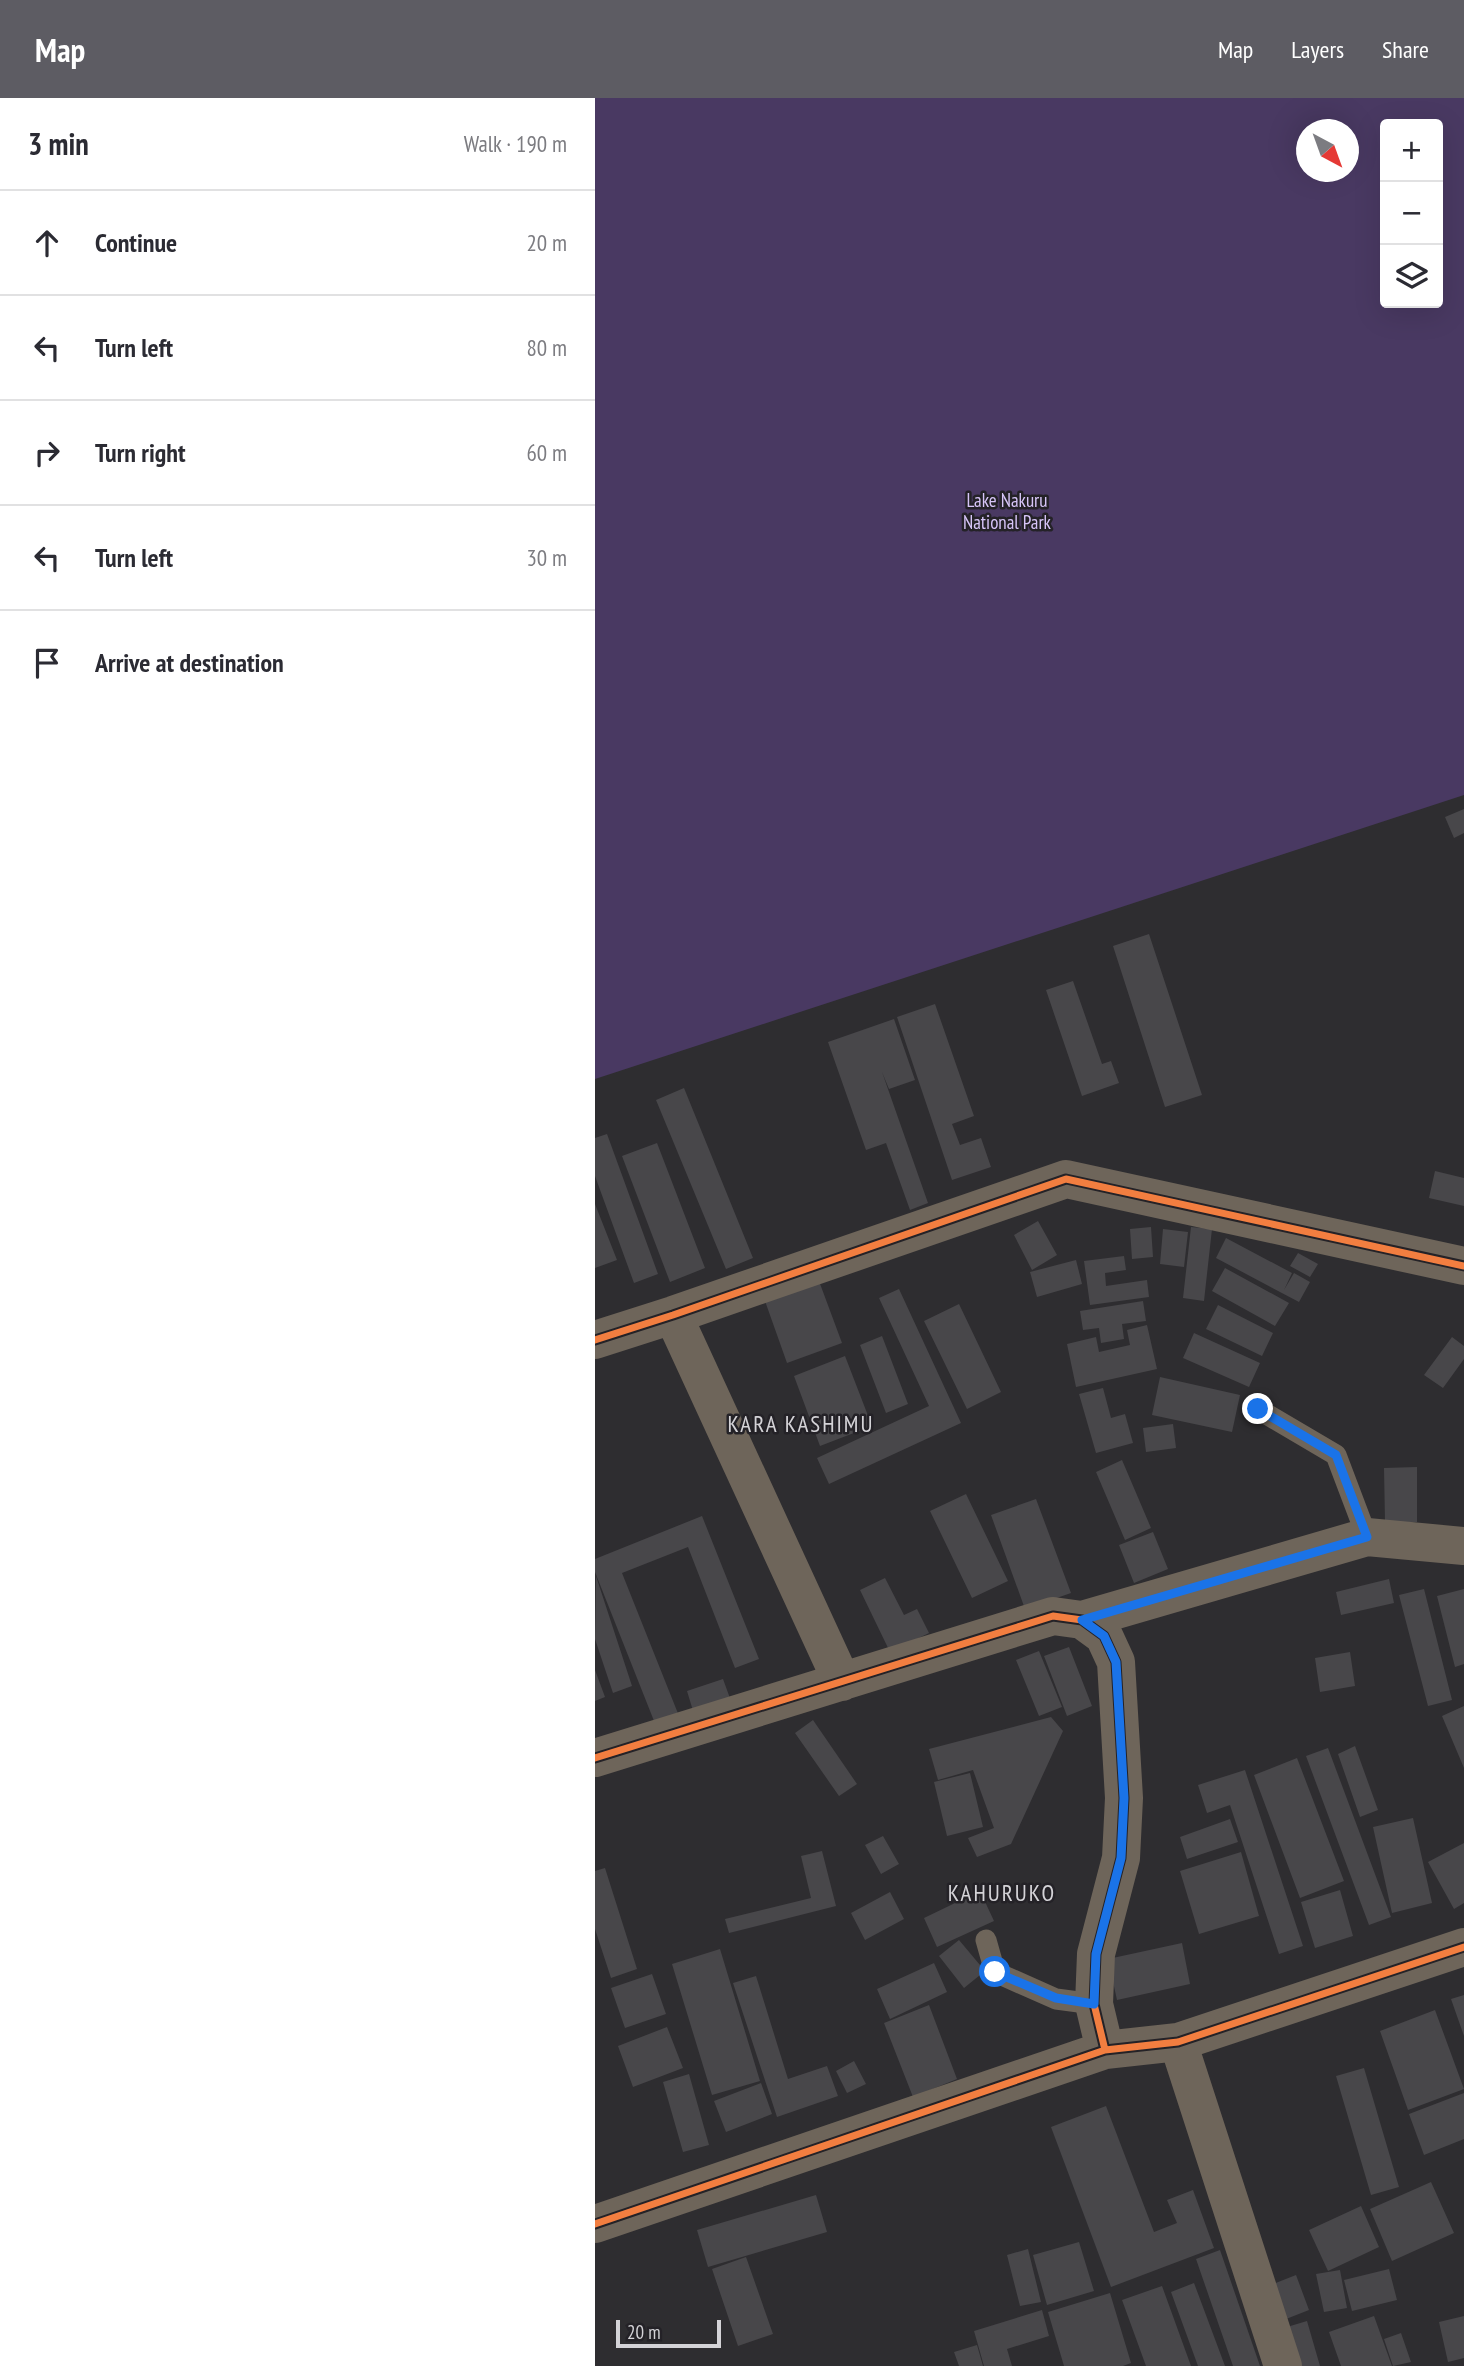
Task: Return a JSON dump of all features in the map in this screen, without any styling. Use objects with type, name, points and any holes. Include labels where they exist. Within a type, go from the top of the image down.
[{"type":"street","points":[[595,1340],[1066,1179],[1464,1266]]},
{"type":"street","points":[[673,1315],[842,1682]]},
{"type":"street","points":[[595,1758],[1053,1616],[1082,1620],[1367,1537],[1464,1546]]},
{"type":"street","points":[[1082,1620],[1104,1636],[1116,1662],[1124,1798],[1121,1858],[1096,1954],[1094,2004],[1105,2050]]},
{"type":"street","points":[[595,2224],[1105,2050],[1178,2042],[1464,1947]]},
{"type":"street","points":[[1178,2042],[1283,2366]]},
{"type":"lane","points":[[1258,1409],[1336,1455],[1367,1537]]},
{"type":"lane","points":[[986,1940],[995,1972],[1056,1998],[1094,2004]]},
{"type":"green space","name":"Lake Nakuru National Park","points":[[595,98],[1464,98],[1464,795],[595,1079]]},
{"type":"building","points":[[1464,809],[1464,833],[1454,838],[1445,817]]},
{"type":"building","points":[[1149,934],[1202,1095],[1165,1107],[1113,946]]},
{"type":"building","points":[[1073,981],[1102,1064],[1111,1061],[1119,1083],[1082,1096],[1046,990]]},
{"type":"building","points":[[935,1004],[974,1116],[952,1124],[960,1145],[981,1138],[991,1167],[952,1180],[897,1017]]},
{"type":"building","points":[[894,1019],[915,1080],[889,1089],[882,1072],[928,1203],[910,1210],[886,1143],[866,1150],[828,1042]]},
{"type":"building","points":[[684,1088],[753,1258],[726,1269],[656,1100]]},
{"type":"building","points":[[607,1134],[658,1274],[634,1283],[595,1176],[595,1138]]},
{"type":"building","points":[[657,1143],[705,1268],[670,1282],[622,1156]]},
{"type":"building","points":[[1435,1171],[1464,1178],[1464,1206],[1429,1198]]},
{"type":"building","points":[[595,1204],[617,1260],[595,1268]]},
{"type":"building","points":[[1038,1221],[1057,1255],[1032,1270],[1014,1235]]},
{"type":"building","points":[[1151,1227],[1153,1257],[1132,1259],[1130,1229]]},
{"type":"building","points":[[1191,1227],[1212,1229],[1204,1301],[1183,1298]]},
{"type":"building","points":[[1163,1229],[1188,1232],[1184,1267],[1160,1264]]},
{"type":"building","points":[[1226,1238],[1292,1273],[1284,1290],[1294,1273],[1310,1282],[1299,1302],[1216,1258]]},
{"type":"building","points":[[1298,1253],[1318,1264],[1310,1277],[1290,1266]]},
{"type":"building","points":[[1124,1256],[1126,1270],[1105,1273],[1106,1286],[1147,1280],[1149,1297],[1090,1305],[1084,1261]]},
{"type":"building","points":[[1076,1260],[1082,1284],[1037,1297],[1030,1272]]},
{"type":"building","points":[[1225,1268],[1289,1303],[1275,1326],[1212,1291]]},
{"type":"building","points":[[819,1281],[842,1343],[787,1363],[765,1301]]},
{"type":"building","points":[[899,1289],[961,1423],[829,1484],[817,1458],[929,1406],[879,1298]]},
{"type":"building","points":[[1143,1301],[1146,1321],[1122,1324],[1124,1339],[1101,1343],[1099,1328],[1083,1330],[1080,1311]]},
{"type":"building","points":[[959,1304],[1001,1392],[967,1409],[924,1321]]},
{"type":"building","points":[[1218,1305],[1273,1333],[1262,1356],[1206,1329]]},
{"type":"building","points":[[1147,1325],[1157,1369],[1076,1387],[1067,1344],[1096,1337],[1099,1352],[1130,1345],[1127,1330]]},
{"type":"building","points":[[1194,1333],[1260,1363],[1249,1387],[1183,1358]]},
{"type":"building","points":[[882,1336],[908,1404],[886,1413],[860,1345]]},
{"type":"building","points":[[1452,1337],[1464,1346],[1464,1359],[1443,1388],[1424,1375]]},
{"type":"building","points":[[845,1356],[872,1426],[820,1446],[794,1376]]},
{"type":"building","points":[[1160,1377],[1240,1395],[1232,1432],[1152,1415]]},
{"type":"building","points":[[1103,1388],[1111,1418],[1125,1414],[1133,1443],[1096,1453],[1079,1394]]},
{"type":"building","points":[[1173,1424],[1176,1448],[1146,1452],[1143,1428]]},
{"type":"building","points":[[1122,1460],[1151,1528],[1125,1540],[1096,1472]]},
{"type":"building","points":[[1417,1467],[1417,1522],[1385,1522],[1384,1468]]},
{"type":"building","points":[[966,1494],[1008,1581],[972,1598],[930,1511]]},
{"type":"building","points":[[1036,1499],[1071,1593],[1025,1609],[991,1515]]},
{"type":"building","points":[[702,1516],[759,1659],[735,1668],[688,1547],[622,1573],[681,1721],[658,1731],[595,1572],[595,1559]]},
{"type":"building","points":[[1153,1532],[1168,1569],[1134,1583],[1119,1545]]},
{"type":"building","points":[[596,1576],[632,1686],[613,1693],[595,1639]]},
{"type":"building","points":[[885,1578],[904,1615],[917,1609],[929,1633],[890,1652],[860,1590]]},
{"type":"building","points":[[1389,1579],[1394,1603],[1341,1615],[1336,1592]]},
{"type":"building","points":[[1424,1589],[1452,1700],[1428,1706],[1399,1595]]},
{"type":"building","points":[[1464,1589],[1464,1664],[1455,1667],[1437,1596]]},
{"type":"building","points":[[1069,1647],[1092,1706],[1067,1716],[1044,1656]]},
{"type":"building","points":[[1039,1651],[1062,1707],[1039,1716],[1016,1660]]},
{"type":"building","points":[[1350,1652],[1355,1686],[1320,1692],[1315,1658]]},
{"type":"building","points":[[595,1670],[605,1697],[595,1701]]},
{"type":"building","points":[[723,1679],[731,1701],[694,1714],[687,1691]]},
{"type":"building","points":[[1464,1706],[1464,1768],[1442,1716]]},
{"type":"building","points":[[1051,1717],[1063,1731],[1011,1844],[977,1857],[968,1838],[994,1828],[973,1770],[938,1780],[929,1749]]},
{"type":"building","points":[[813,1720],[857,1784],[839,1796],[795,1733]]},
{"type":"building","points":[[1355,1746],[1378,1810],[1360,1817],[1338,1754]]},
{"type":"building","points":[[1328,1748],[1391,1917],[1369,1925],[1306,1756]]},
{"type":"building","points":[[1297,1758],[1344,1881],[1300,1898],[1254,1775]]},
{"type":"building","points":[[1245,1770],[1303,1946],[1279,1954],[1230,1805],[1207,1813],[1198,1785]]},
{"type":"building","points":[[970,1773],[983,1827],[947,1836],[934,1782]]},
{"type":"building","points":[[1413,1818],[1432,1903],[1392,1913],[1373,1827]]},
{"type":"building","points":[[1230,1819],[1238,1842],[1187,1859],[1180,1837]]},
{"type":"building","points":[[883,1836],[899,1864],[881,1874],[865,1845]]},
{"type":"building","points":[[1464,1843],[1464,1903],[1454,1909],[1428,1862]]},
{"type":"building","points":[[822,1851],[836,1906],[729,1933],[725,1919],[811,1898],[801,1856]]},
{"type":"building","points":[[1241,1852],[1259,1916],[1199,1934],[1180,1871]]},
{"type":"building","points":[[605,1868],[637,1969],[611,1978],[595,1929],[595,1871]]},
{"type":"building","points":[[1340,1890],[1353,1936],[1315,1948],[1301,1902]]},
{"type":"building","points":[[980,1891],[994,1921],[937,1947],[924,1918]]},
{"type":"building","points":[[890,1892],[904,1919],[865,1940],[851,1913]]},
{"type":"building","points":[[959,1940],[985,1971],[964,1988],[939,1956]]},
{"type":"building","points":[[1182,1943],[1190,1984],[1117,2000],[1108,1959]]},
{"type":"building","points":[[720,1949],[760,2081],[712,2095],[672,1964]]},
{"type":"building","points":[[934,1963],[947,1992],[890,2019],[877,1989]]},
{"type":"building","points":[[652,1974],[666,2014],[625,2028],[611,1988]]},
{"type":"building","points":[[756,1976],[788,2079],[827,2066],[838,2096],[777,2117],[733,1983]]},
{"type":"building","points":[[1464,1995],[1464,2036],[1451,1999]]},
{"type":"building","points":[[929,2005],[957,2079],[913,2097],[884,2023]]},
{"type":"building","points":[[1435,2010],[1464,2089],[1408,2110],[1380,2031]]},
{"type":"building","points":[[667,2027],[683,2068],[633,2087],[618,2046]]},
{"type":"building","points":[[854,2061],[866,2084],[847,2093],[836,2071]]},
{"type":"building","points":[[1364,2068],[1399,2187],[1371,2195],[1336,2076]]},
{"type":"building","points":[[689,2074],[709,2145],[683,2152],[663,2082]]},
{"type":"building","points":[[761,2083],[772,2114],[726,2132],[714,2101]]},
{"type":"building","points":[[1464,2093],[1464,2139],[1424,2155],[1409,2114]]},
{"type":"building","points":[[1106,2106],[1154,2232],[1177,2223],[1167,2200],[1193,2190],[1214,2248],[1111,2287],[1051,2127]]},
{"type":"building","points":[[1431,2182],[1454,2233],[1392,2261],[1370,2209]]},
{"type":"building","points":[[816,2195],[827,2232],[708,2267],[697,2230]]},
{"type":"building","points":[[1361,2206],[1379,2247],[1328,2271],[1309,2230]]},
{"type":"building","points":[[1079,2242],[1094,2291],[1047,2305],[1033,2255]]},
{"type":"building","points":[[1028,2249],[1041,2302],[1020,2306],[1007,2255]]},
{"type":"building","points":[[1220,2250],[1260,2366],[1233,2366],[1196,2259]]},
{"type":"building","points":[[746,2257],[773,2334],[738,2346],[712,2269]]},
{"type":"building","points":[[1389,2269],[1397,2300],[1352,2311],[1344,2280]]},
{"type":"building","points":[[1340,2270],[1347,2308],[1324,2312],[1316,2274]]},
{"type":"building","points":[[1296,2275],[1309,2310],[1281,2321],[1268,2286]]},
{"type":"building","points":[[1194,2283],[1225,2366],[1198,2366],[1171,2292]]},
{"type":"building","points":[[1162,2286],[1191,2366],[1146,2366],[1122,2300]]},
{"type":"building","points":[[1110,2293],[1131,2363],[1123,2366],[1064,2366],[1048,2312]]},
{"type":"building","points":[[1042,2310],[1049,2336],[1007,2349],[1012,2366],[984,2366],[974,2331]]},
{"type":"building","points":[[1374,2316],[1392,2366],[1341,2366],[1329,2332]]},
{"type":"building","points":[[1464,2316],[1464,2358],[1448,2362],[1439,2322]]},
{"type":"building","points":[[1307,2321],[1320,2366],[1288,2366],[1277,2330]]},
{"type":"building","points":[[1401,2333],[1411,2362],[1393,2366],[1384,2339]]},
{"type":"building","points":[[977,2345],[983,2366],[959,2366],[954,2352]]},
{"type":"cycle path","points":[[595,1340],[1066,1179],[1464,1266]]},
{"type":"cycle path","points":[[595,1758],[1053,1616],[1082,1620],[1104,1636],[1116,1662],[1124,1798],[1121,1858],[1096,1954],[1094,2004],[1105,2050]]},
{"type":"cycle path","points":[[595,2224],[1105,2050],[1178,2042],[1464,1947]]},
{"type":"district","name":"KARA KASHIMU","points":[[801,1423]]},
{"type":"district","name":"KAHURUKO","points":[[1002,1892]]},
{"type":"route","points":[[995,1972],[1056,1998],[1094,2004],[1096,1954],[1121,1858],[1124,1798],[1116,1662],[1104,1636],[1082,1620],[1367,1537],[1336,1455],[1258,1409]]}]
